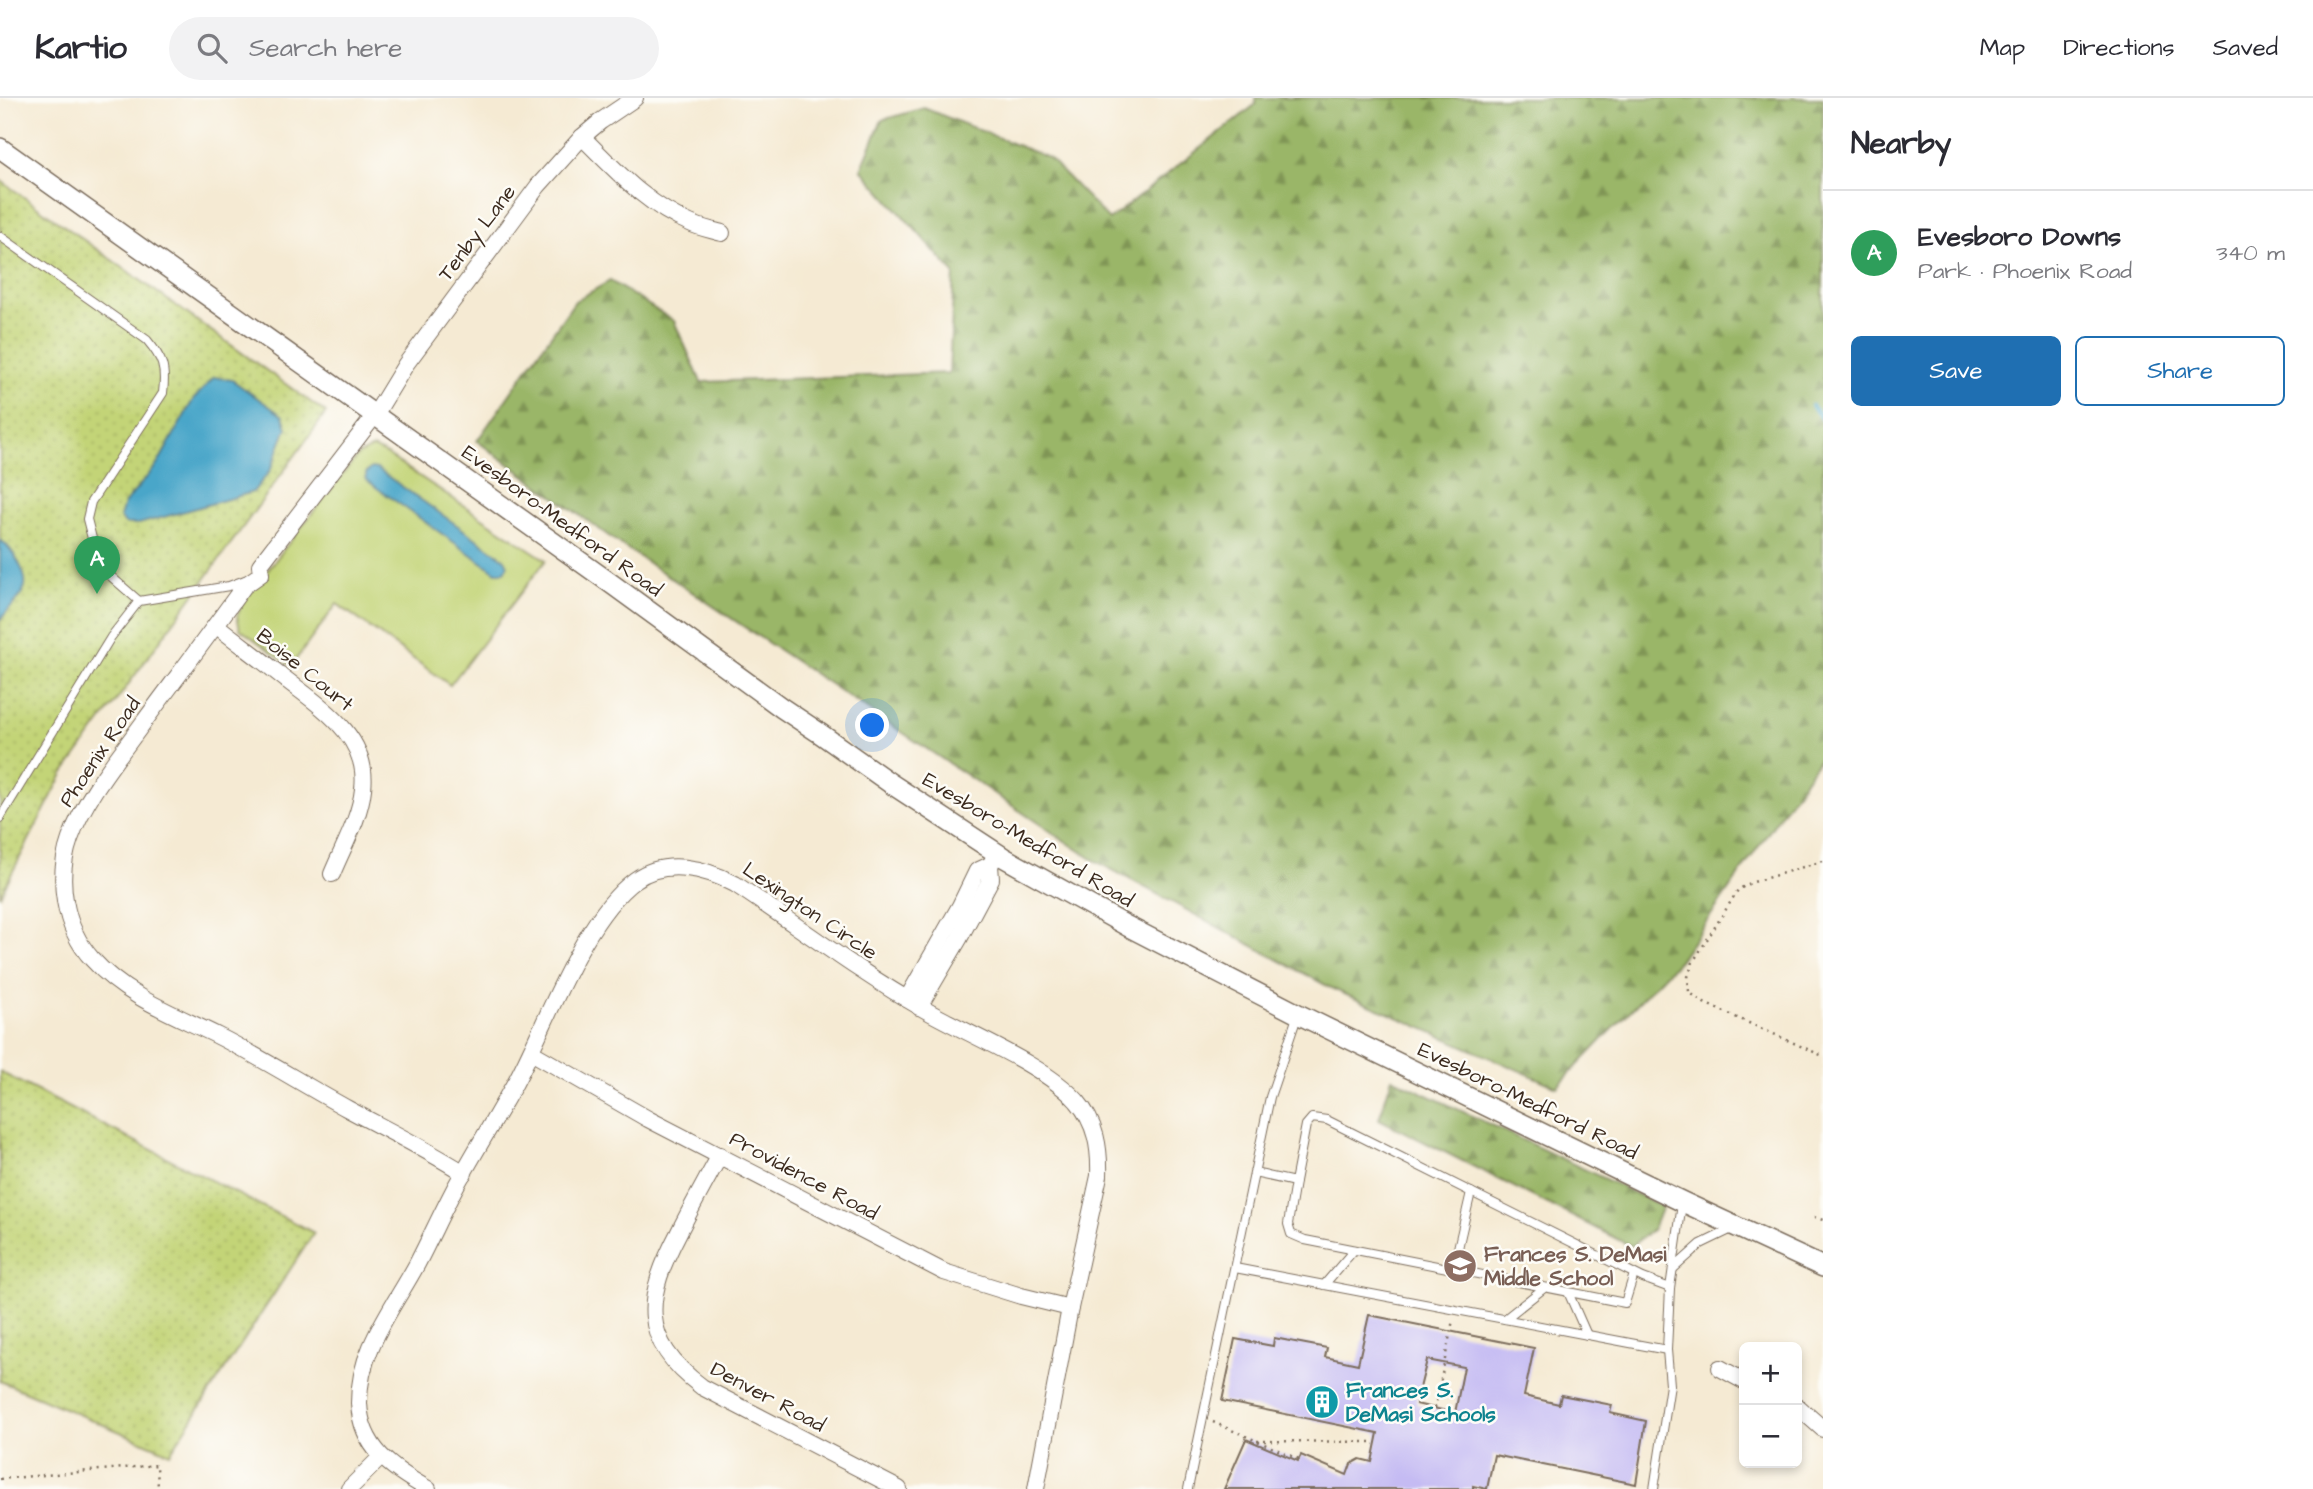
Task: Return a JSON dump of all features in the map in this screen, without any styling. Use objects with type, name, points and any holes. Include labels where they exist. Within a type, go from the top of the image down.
[{"type":"street","name":"Tenby Lane","points":[[375,415],[406,364],[560,160],[601,121],[635,98]]},
{"type":"street","points":[[582,137],[626,181],[660,207],[691,224],[722,233]]},
{"type":"street","name":"Evesboro-Medford Road","points":[[0,148],[993,859],[1298,1014],[1683,1202],[1823,1267]]},
{"type":"street","name":"Phoenix Road","points":[[375,415],[260,565],[261,574],[244,586],[104,778],[78,820],[69,842],[64,878],[68,914],[90,957],[107,975],[127,990],[219,1037],[464,1172]]},
{"type":"street","name":"Boise Court","points":[[216,625],[326,710],[351,738],[360,755],[364,772],[360,806],[332,874]]},
{"type":"street","points":[[913,1003],[959,939],[991,879],[993,859]]},
{"type":"street","name":"Lexington Circle","points":[[428,1489],[403,1475],[381,1457],[366,1436],[361,1420],[360,1384],[364,1364],[382,1325],[531,1052],[564,982],[603,914],[622,891],[638,878],[655,870],[674,867],[715,873],[735,884],[871,978],[1045,1075],[1076,1101],[1088,1116],[1100,1155],[1099,1176],[1070,1308],[1036,1489]]},
{"type":"street","name":"Providence Road","points":[[531,1052],[648,1119],[944,1272],[1070,1308]]},
{"type":"street","name":"Denver Road","points":[[720,1155],[669,1251],[655,1284],[652,1303],[660,1341],[671,1359],[702,1387],[899,1489]]},
{"type":"street","points":[[1720,1368],[1739,1378]]},
{"type":"street","points":[[1802,1410],[1823,1429]]},
{"type":"street","points":[[349,1489],[381,1457]]},
{"type":"lane","points":[[0,236],[147,340],[160,355],[165,373],[163,393],[91,502],[87,519],[99,566],[139,601]]},
{"type":"lane","points":[[0,818],[111,637],[139,601],[229,586],[261,574]]},
{"type":"lane","points":[[1188,1489],[1270,1097],[1298,1014]]},
{"type":"lane","points":[[1634,1274],[1625,1303],[1305,1240],[1291,1234],[1287,1224],[1306,1125],[1312,1118],[1327,1119],[1634,1274],[1670,1288]]},
{"type":"lane","points":[[1254,1173],[1295,1182]]},
{"type":"lane","points":[[1453,1270],[1471,1192]]},
{"type":"lane","points":[[1654,1489],[1671,1385],[1667,1350],[1670,1288],[1683,1202]]},
{"type":"lane","points":[[1673,1269],[1701,1244],[1736,1227]]},
{"type":"lane","points":[[1324,1285],[1354,1250]]},
{"type":"lane","points":[[1235,1268],[1667,1350]]},
{"type":"lane","points":[[1505,1319],[1544,1288]]},
{"type":"lane","points":[[1568,1292],[1587,1335]]},
{"type":"path","points":[[1823,861],[1749,883],[1738,890],[1692,962],[1688,977],[1689,992],[1704,1003],[1823,1056]]},
{"type":"path","points":[[1814,1217],[1823,1220]]},
{"type":"path","points":[[1435,1408],[1455,1310]]},
{"type":"path","points":[[1203,1418],[1299,1459]]},
{"type":"path","points":[[1257,1441],[1376,1442]]},
{"type":"path","points":[[0,1479],[158,1465],[158,1489]]},
{"type":"green space","points":[[1255,98],[1823,98],[1823,754],[1681,958],[1557,1087],[1333,989],[1092,859],[617,542],[477,441],[575,301],[610,281],[674,321],[701,382],[949,373],[954,273],[861,169],[882,120],[924,108],[1049,158],[1109,220],[1256,104]]},
{"type":"green space","points":[[0,180],[326,413],[63,774],[0,896]]},
{"type":"green space","points":[[373,448],[546,560],[450,685],[337,604],[291,666],[240,629],[237,616],[244,600],[358,455]]},
{"type":"green space","points":[[0,1072],[314,1233],[170,1453],[0,1381]]},
{"type":"green space","points":[[1392,1078],[1662,1206],[1653,1229],[1631,1246],[1379,1119]]},
{"type":"water","points":[[214,377],[232,380],[283,416],[287,428],[270,471],[253,492],[139,524],[125,524],[120,517],[124,504],[157,465],[193,400]]},
{"type":"water","points":[[371,468],[377,469],[505,559],[508,565],[504,572],[496,572],[377,488],[366,479],[366,473]]},
{"type":"water","points":[[0,540],[18,562],[25,583],[19,598],[0,621]]},
{"type":"building","name":"Frances S. DeMasi Schools","points":[[1369,1315],[1534,1348],[1524,1396],[1559,1404],[1561,1395],[1612,1405],[1610,1413],[1646,1421],[1636,1484],[1494,1455],[1487,1489],[1473,1486],[1473,1489],[1224,1489],[1246,1439],[1298,1461],[1301,1455],[1347,1475],[1351,1464],[1360,1459],[1372,1462],[1378,1433],[1222,1401],[1235,1339],[1273,1346],[1274,1338],[1327,1348],[1325,1357],[1358,1364]],"holes":[[[1427,1360],[1464,1367],[1455,1413],[1416,1404]]]},
{"type":"waterway","points":[[1812,406],[1823,419]]},
{"type":"place","name":"Evesboro Downs","points":[[97,594]]},
{"type":"place","name":"Frances S. DeMasi Middle School","points":[[1460,1266]]},
{"type":"place","name":"Frances S. DeMasi Schools","points":[[1322,1402]]}]
